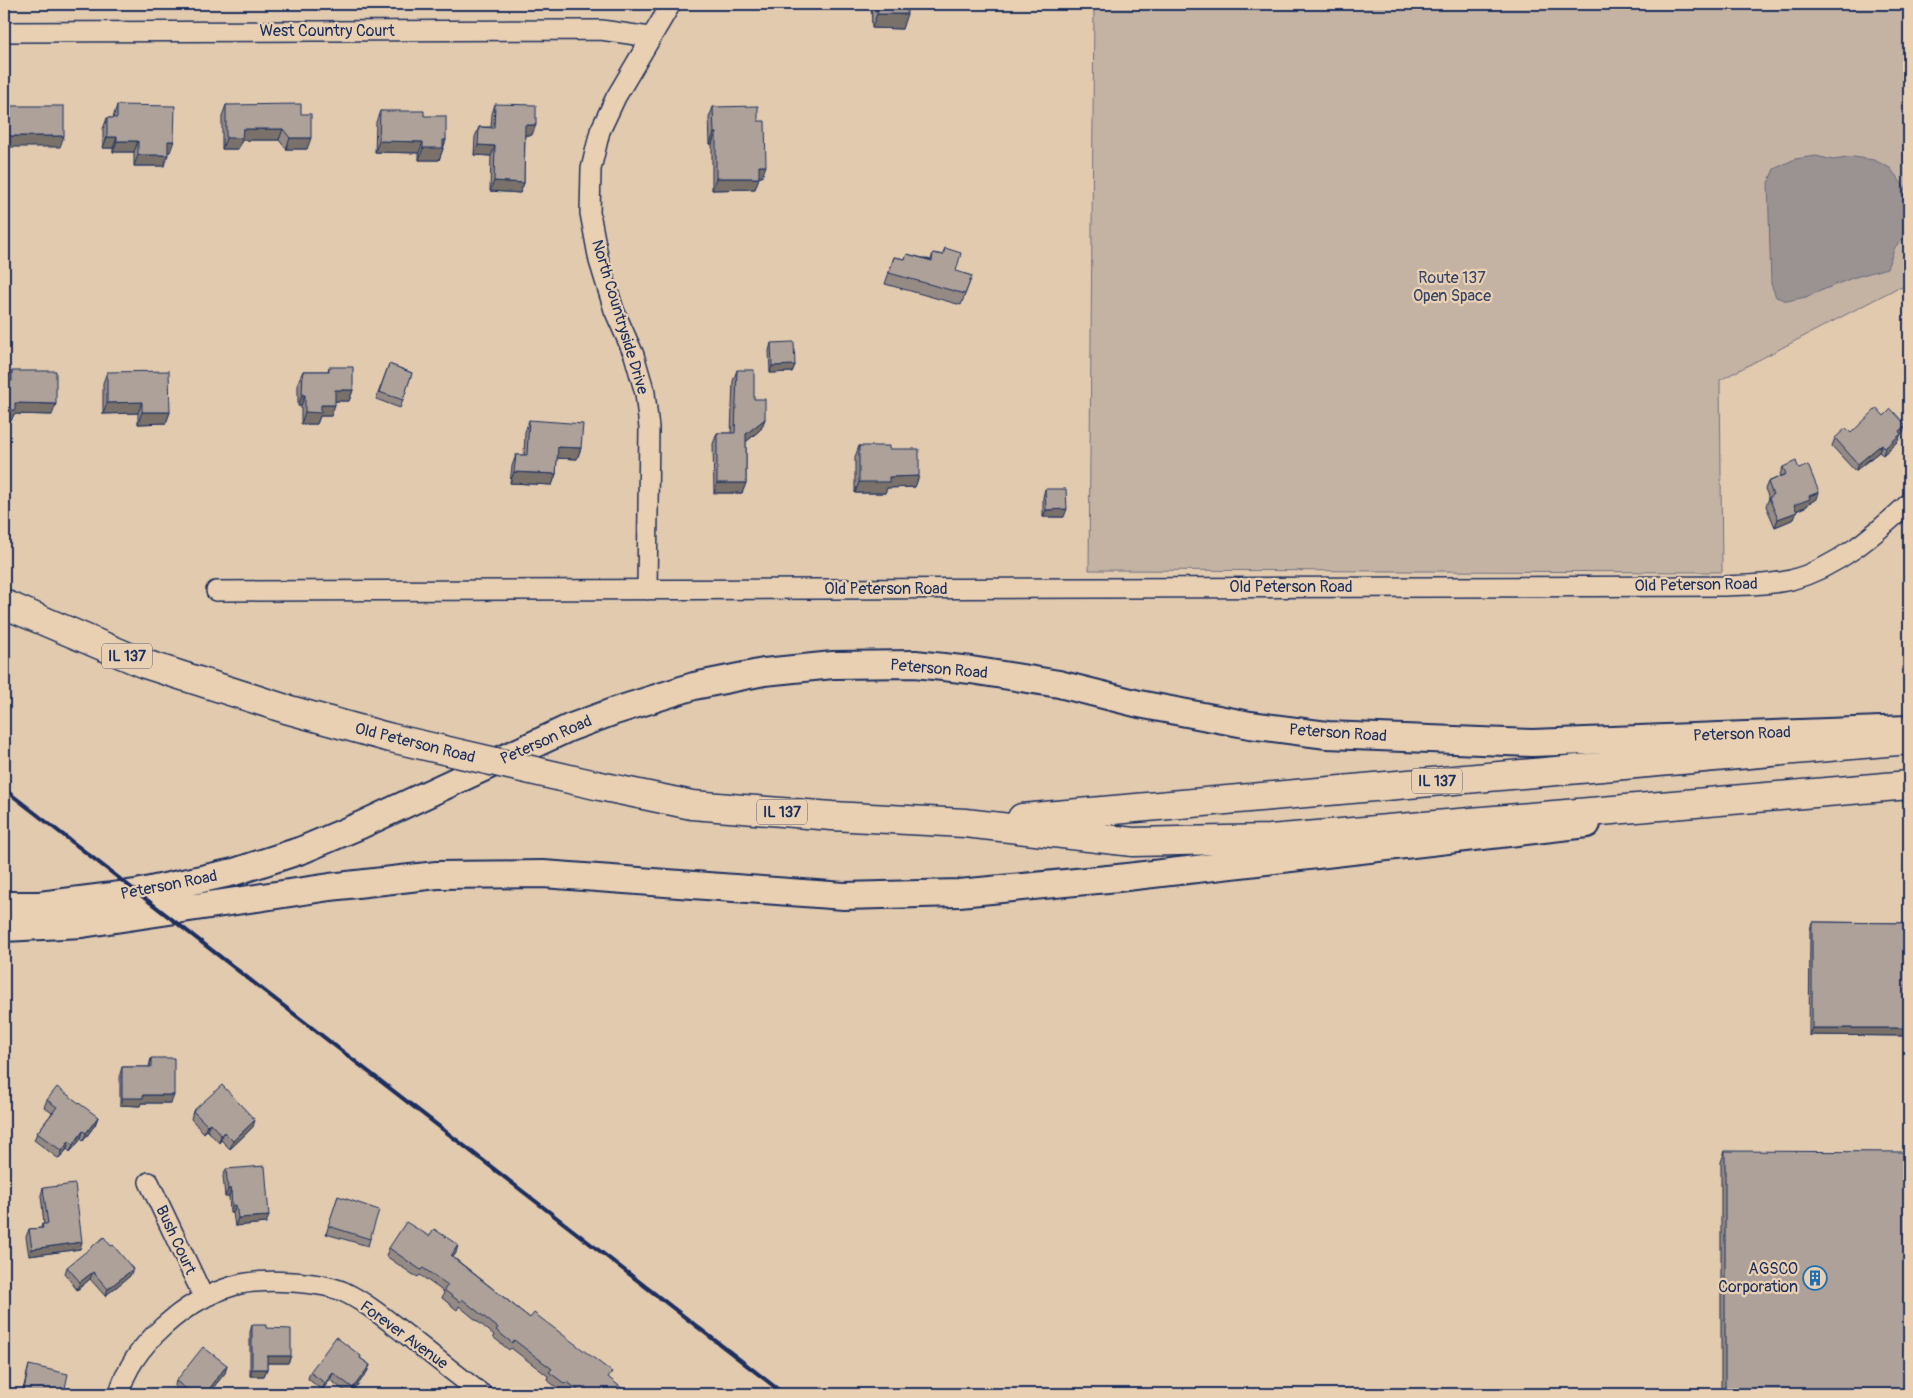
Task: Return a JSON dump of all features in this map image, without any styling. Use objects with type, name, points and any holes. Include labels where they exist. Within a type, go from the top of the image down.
[{"type":"main road","name":"Old Peterson Road","points":[[4,604],[145,664],[387,738],[600,786],[692,804],[832,816],[966,823]]},
{"type":"main road","name":"Peterson Road","points":[[4,905],[40,905],[137,893],[234,872],[302,850],[361,825],[569,728],[615,711],[703,684],[764,672],[833,665],[914,664],[971,670],[1059,684],[1139,704],[1250,725],[1327,735],[1532,743],[1909,729]]},
{"type":"main road","name":"Peterson Road","points":[[966,823],[1909,740]]},
{"type":"main road","name":"Peterson Road","points":[[966,823],[1133,842],[1270,839],[1909,785]]},
{"type":"main road","name":"Peterson Road","points":[[4,928],[82,924],[330,887],[437,875],[543,874],[844,896],[959,893],[1118,878],[1523,833],[1867,789]]},
{"type":"street","name":"North Countryside Drive","points":[[648,590],[649,428],[645,393],[634,355],[614,310],[599,261],[590,213],[591,169],[600,131],[616,97],[671,4]]},
{"type":"street","name":"West Country Court","points":[[4,32],[601,30],[650,37]]},
{"type":"street","name":"Old Peterson Road","points":[[648,590],[1763,585],[1791,580],[1848,555],[1876,533],[1909,502]]},
{"type":"street","points":[[216,591],[648,590]]},
{"type":"street","name":"Bush Court","points":[[149,1182],[204,1298]]},
{"type":"street","name":"Forever Avenue","points":[[119,1394],[132,1365],[152,1337],[182,1311],[204,1298],[234,1285],[259,1282],[304,1282],[341,1291],[378,1313],[482,1394]]},
{"type":"green space","name":"Route 137 Open Space","points":[[1094,4],[1909,4],[1909,287],[1897,288],[1720,380],[1722,572],[1089,570]]},
{"type":"shaded area","points":[[1816,156],[1833,160],[1854,157],[1874,160],[1890,168],[1909,193],[1909,233],[1895,247],[1887,268],[1852,278],[1806,297],[1787,301],[1776,297],[1771,284],[1768,183],[1774,169],[1795,159]]},
{"type":"building","points":[[877,4],[907,4],[907,14],[877,14]]},
{"type":"building","points":[[301,104],[301,114],[311,114],[311,138],[290,138],[283,129],[243,129],[242,138],[226,138],[226,105]]},
{"type":"building","points":[[495,104],[536,105],[536,125],[525,125],[524,183],[494,181],[495,146],[478,145],[479,127],[494,128]]},
{"type":"building","points":[[117,105],[175,106],[174,141],[168,141],[168,155],[138,155],[138,141],[117,141],[117,137],[107,137],[107,118],[117,118]]},
{"type":"building","points":[[4,106],[64,106],[64,136],[4,136]]},
{"type":"building","points":[[758,106],[758,121],[765,121],[766,166],[759,166],[759,178],[716,178],[716,133],[714,133],[713,107]]},
{"type":"building","points":[[380,111],[424,111],[424,116],[446,116],[446,140],[443,140],[443,148],[423,148],[423,142],[379,141]]},
{"type":"building","points":[[945,248],[961,253],[956,271],[972,276],[965,294],[889,273],[894,257],[905,259],[907,254],[932,261],[933,253],[943,255]]},
{"type":"building","points":[[794,342],[795,365],[772,366],[771,343]]},
{"type":"building","points":[[389,364],[412,373],[403,400],[379,392]]},
{"type":"building","points":[[329,367],[353,367],[353,390],[335,390],[335,405],[321,405],[321,413],[305,412],[305,395],[302,395],[303,371],[329,371]]},
{"type":"building","points":[[737,370],[754,370],[754,399],[765,399],[765,419],[746,434],[746,483],[717,483],[717,433],[735,433]]},
{"type":"building","points":[[12,371],[56,371],[56,404],[15,403],[15,410],[4,410],[4,381],[12,381]]},
{"type":"building","points":[[169,371],[170,412],[142,412],[142,402],[107,403],[107,372]]},
{"type":"building","points":[[1877,408],[1884,416],[1891,409],[1906,425],[1899,431],[1901,434],[1885,448],[1882,444],[1858,464],[1835,438],[1846,428],[1851,433]]},
{"type":"building","points":[[529,420],[583,424],[581,448],[558,447],[556,474],[514,472],[516,455],[527,455]]},
{"type":"building","points":[[859,446],[919,449],[919,476],[889,477],[889,482],[859,482]]},
{"type":"building","points":[[1796,461],[1799,469],[1808,465],[1819,492],[1809,496],[1810,499],[1794,505],[1797,512],[1778,519],[1769,498],[1773,495],[1768,482],[1786,474],[1783,467]]},
{"type":"building","points":[[1045,489],[1066,489],[1067,509],[1046,510]]},
{"type":"building","points":[[1812,922],[1909,923],[1909,1028],[1812,1028]]},
{"type":"building","points":[[151,1058],[174,1058],[174,1095],[143,1095],[143,1098],[122,1098],[122,1067],[151,1067]]},
{"type":"building","points":[[222,1085],[255,1120],[233,1141],[224,1132],[221,1135],[210,1123],[207,1125],[193,1111]]},
{"type":"building","points":[[57,1087],[98,1117],[86,1133],[83,1131],[73,1145],[69,1141],[62,1151],[37,1133],[57,1107],[47,1100]]},
{"type":"building","name":"AGSCO Corporation","points":[[1725,1151],[1909,1152],[1909,1394],[1725,1394]]},
{"type":"building","points":[[265,1166],[269,1216],[238,1218],[236,1205],[232,1206],[231,1189],[228,1189],[226,1169]]},
{"type":"building","points":[[75,1184],[82,1242],[32,1249],[29,1229],[43,1228],[42,1224],[48,1224],[43,1188]]},
{"type":"building","points":[[338,1196],[379,1210],[370,1239],[328,1226]]},
{"type":"building","points":[[406,1222],[429,1236],[434,1229],[458,1245],[451,1256],[530,1318],[534,1313],[612,1372],[608,1377],[629,1394],[584,1394],[567,1382],[565,1384],[549,1372],[552,1369],[514,1340],[512,1343],[496,1330],[498,1328],[462,1299],[460,1302],[444,1290],[448,1285],[423,1268],[421,1270],[389,1248]]},
{"type":"building","points":[[104,1237],[133,1269],[108,1289],[93,1272],[80,1282],[67,1267]]},
{"type":"building","points":[[252,1325],[266,1325],[266,1328],[291,1329],[291,1356],[267,1356],[267,1369],[252,1369]]},
{"type":"building","points":[[336,1337],[370,1365],[353,1388],[333,1373],[325,1383],[310,1372]]},
{"type":"building","points":[[203,1347],[227,1365],[207,1392],[205,1390],[204,1394],[193,1394],[176,1381]]},
{"type":"building","points":[[29,1365],[68,1374],[65,1388],[67,1388],[66,1394],[23,1394]]},
{"type":"building","points":[[403,1387],[412,1394],[398,1394]]},
{"type":"railway","points":[[4,789],[784,1394]]},
{"type":"place","name":"AGSCO Corporation","points":[[1815,1278]]}]
